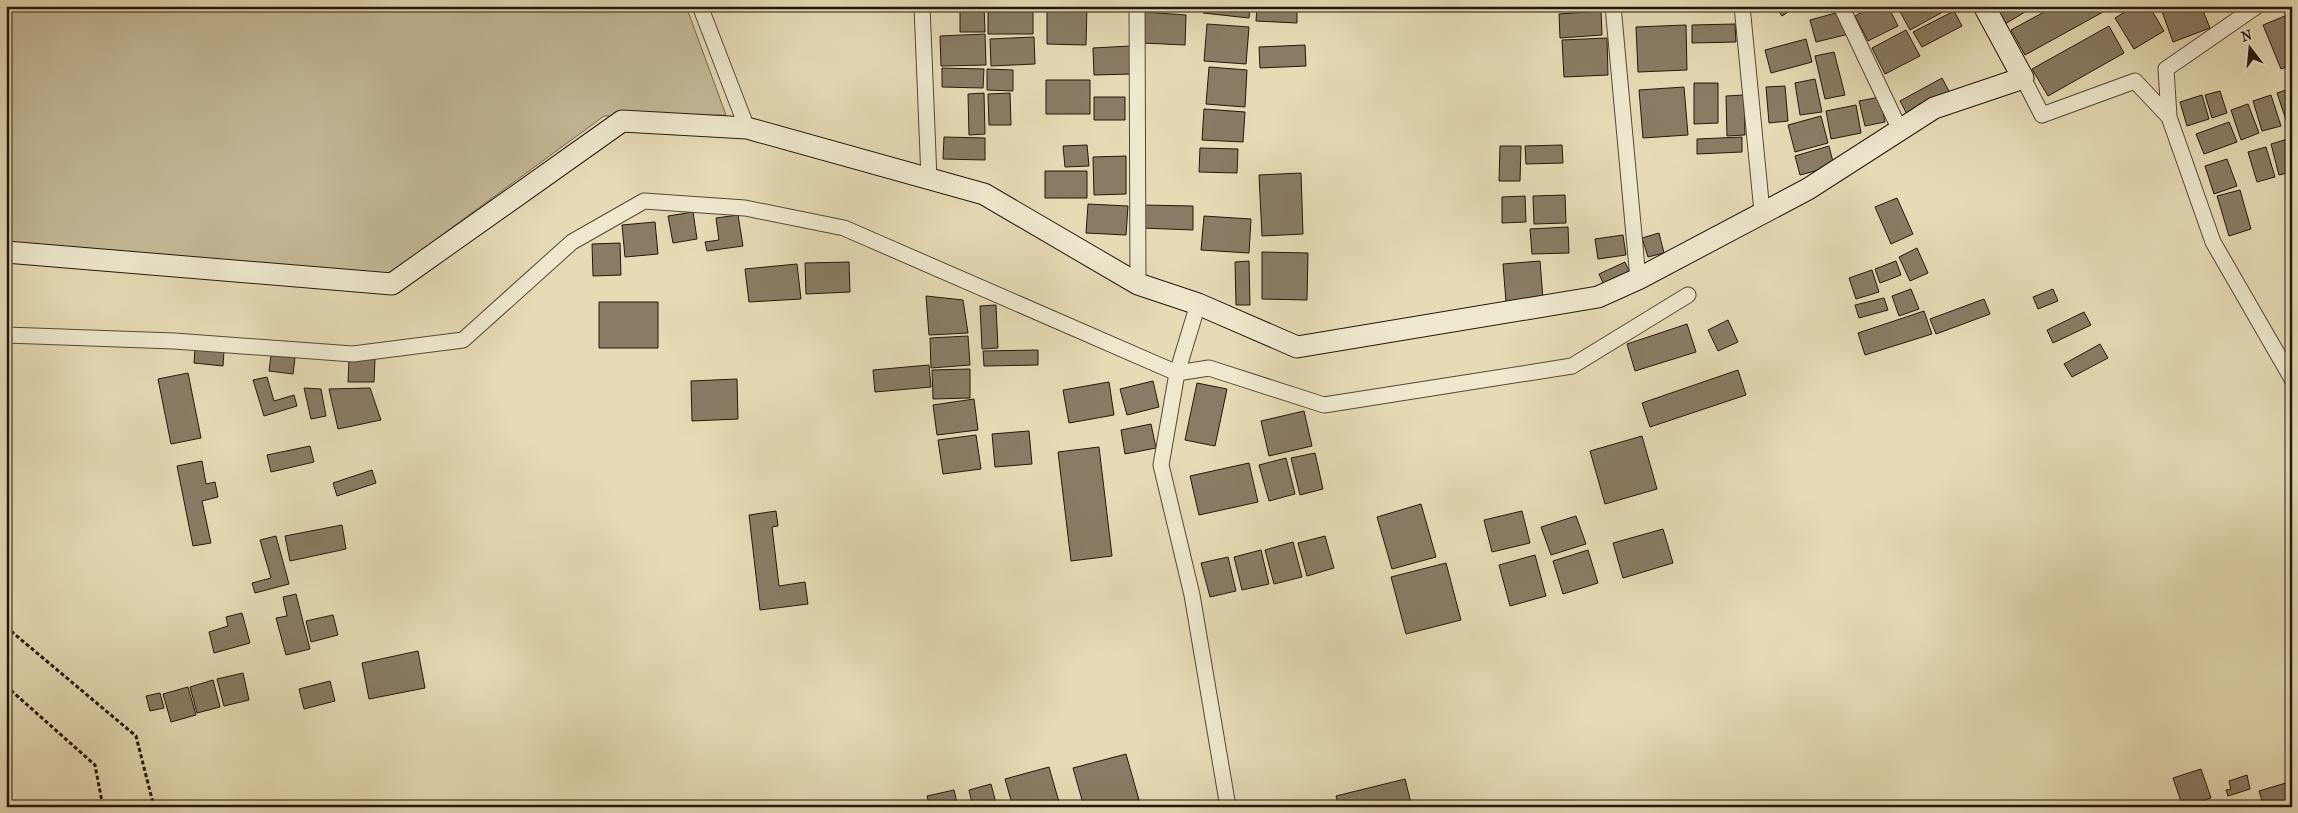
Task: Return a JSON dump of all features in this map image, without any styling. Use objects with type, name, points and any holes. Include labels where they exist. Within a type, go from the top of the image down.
[{"type":"street","points":[[700,6],[747,128]]},
{"type":"street","points":[[922,6],[929,179]]},
{"type":"street","points":[[1137,6],[1138,284]]},
{"type":"street","points":[[1613,6],[1638,278]]},
{"type":"street","points":[[1742,6],[1762,212]]},
{"type":"street","points":[[1842,6],[1900,130]]},
{"type":"street","points":[[1984,6],[2042,115],[2135,81],[2168,117]]},
{"type":"street","points":[[2257,6],[2166,69],[2168,117],[2213,242],[2292,379]]},
{"type":"street","points":[[6,252],[392,284],[622,121],[747,128],[984,194],[1138,284],[1198,304],[1297,347],[1598,297],[1808,189],[1934,108],[2023,78]]},
{"type":"street","points":[[6,335],[174,341],[352,354],[463,340],[572,242],[644,201],[745,208],[844,228],[1177,373],[1209,368],[1324,405],[1572,366],[1688,295]]},
{"type":"street","points":[[1198,304],[1177,373],[1162,465],[1192,595],[1228,807]]},
{"type":"path","points":[[6,627],[136,736],[154,807]]},
{"type":"path","points":[[6,686],[95,765],[103,807]]},
{"type":"shaded area","points":[[6,6],[686,6],[726,115],[604,116],[383,278],[6,249]]},
{"type":"building","points":[[960,6],[984,6],[985,32],[960,32]]},
{"type":"building","points":[[1047,6],[1087,7],[1086,45],[1047,44]]},
{"type":"building","points":[[1164,6],[1199,6],[1198,12]]},
{"type":"building","points":[[1204,6],[1250,6],[1249,18],[1203,13]]},
{"type":"building","points":[[1257,6],[1297,6],[1297,23],[1256,21]]},
{"type":"building","points":[[1775,6],[1797,6],[1782,16]]},
{"type":"building","points":[[1873,6],[1888,6],[1898,26],[1868,41],[1855,16]]},
{"type":"building","points":[[1897,6],[1918,6],[1921,13],[1935,6],[1949,6],[1950,8],[1910,30]]},
{"type":"building","points":[[1995,6],[2035,6],[2005,24]]},
{"type":"building","points":[[2055,6],[2100,6],[2103,12],[2025,55],[2011,30]]},
{"type":"building","points":[[2135,6],[2149,6],[2164,31],[2134,49],[2115,18]]},
{"type":"building","points":[[2160,6],[2201,6],[2210,28],[2173,42]]},
{"type":"building","points":[[1601,11],[1602,35],[1560,38],[1559,14]]},
{"type":"building","points":[[1843,11],[1849,34],[1816,42],[1810,20]]},
{"type":"building","points":[[1954,11],[1962,26],[1922,47],[1913,32]]},
{"type":"building","points":[[988,12],[1033,12],[1033,34],[988,34]]},
{"type":"building","points":[[1144,12],[1186,15],[1185,45],[1142,43]]},
{"type":"building","points":[[2292,13],[2292,65],[2281,69],[2263,25]]},
{"type":"building","points":[[1207,24],[1249,27],[1246,64],[1204,61]]},
{"type":"building","points":[[1735,24],[1736,42],[1692,43],[1692,25]]},
{"type":"building","points":[[1686,25],[1687,70],[1638,72],[1636,27]]},
{"type":"building","points":[[2109,26],[2124,53],[2048,96],[2032,69]]},
{"type":"building","points":[[1906,30],[1920,56],[1885,74],[1872,48]]},
{"type":"building","points":[[985,34],[986,65],[941,66],[940,36]]},
{"type":"building","points":[[1034,37],[1035,64],[991,66],[990,39]]},
{"type":"building","points":[[1607,38],[1608,75],[1564,77],[1562,40]]},
{"type":"building","points":[[1806,39],[1812,62],[1771,73],[1765,50]]},
{"type":"building","points":[[1305,45],[1306,66],[1260,68],[1259,47]]},
{"type":"building","points":[[1130,46],[1132,74],[1094,75],[1093,48]]},
{"type":"building","points":[[1834,52],[1845,95],[1825,99],[1815,56]]},
{"type":"building","points":[[1209,67],[1247,70],[1245,107],[1206,104]]},
{"type":"building","points":[[942,68],[984,69],[983,88],[942,87]]},
{"type":"building","points":[[987,69],[1013,70],[1013,91],[987,90]]},
{"type":"building","points":[[1942,78],[1951,95],[1909,118],[1900,101]]},
{"type":"building","points":[[1815,79],[1822,112],[1800,115],[1795,83]]},
{"type":"building","points":[[1046,80],[1090,80],[1090,114],[1046,114]]},
{"type":"building","points":[[1694,83],[1718,83],[1718,123],[1694,124]]},
{"type":"building","points":[[1785,86],[1788,121],[1769,123],[1766,87]]},
{"type":"building","points":[[1684,87],[1688,135],[1643,138],[1639,90]]},
{"type":"building","points":[[2292,88],[2292,121],[2287,123],[2277,93]]},
{"type":"building","points":[[2220,91],[2227,113],[2212,118],[2205,95]]},
{"type":"building","points":[[984,93],[985,134],[969,135],[968,94]]},
{"type":"building","points":[[1010,93],[1011,125],[989,125],[988,94]]},
{"type":"building","points":[[1744,95],[1745,135],[1727,136],[1726,96]]},
{"type":"building","points":[[2202,95],[2209,119],[2187,126],[2180,102]]},
{"type":"building","points":[[2271,95],[2281,126],[2262,131],[2253,101]]},
{"type":"building","points":[[1094,97],[1125,97],[1125,120],[1094,120]]},
{"type":"building","points":[[1880,97],[1885,122],[1865,126],[1859,101]]},
{"type":"building","points":[[2248,104],[2259,133],[2241,140],[2231,110]]},
{"type":"building","points":[[1856,105],[1861,133],[1831,139],[1826,111]]},
{"type":"building","points":[[1204,109],[1245,112],[1243,142],[1202,140]]},
{"type":"building","points":[[1821,116],[1828,143],[1795,152],[1788,125]]},
{"type":"building","points":[[2229,122],[2237,142],[2204,154],[2196,134]]},
{"type":"building","points":[[944,137],[985,138],[985,160],[943,159]]},
{"type":"building","points":[[1742,137],[1742,152],[1697,154],[1697,139]]},
{"type":"building","points":[[2291,138],[2292,172],[2279,175],[2271,144]]},
{"type":"building","points":[[1087,145],[1089,166],[1065,167],[1063,146]]},
{"type":"building","points":[[1562,145],[1563,163],[1526,164],[1525,146]]},
{"type":"building","points":[[1500,146],[1521,146],[1520,181],[1499,181]]},
{"type":"building","points":[[1829,146],[1834,166],[1800,175],[1795,156]]},
{"type":"building","points":[[2266,147],[2275,177],[2257,182],[2248,152]]},
{"type":"building","points":[[1200,148],[1238,149],[1237,173],[1199,172]]},
{"type":"building","points":[[1126,156],[1126,194],[1094,195],[1093,157]]},
{"type":"building","points":[[2227,159],[2237,186],[2214,194],[2205,166]]},
{"type":"building","points":[[1045,171],[1087,171],[1087,198],[1045,198]]},
{"type":"building","points":[[1301,173],[1303,234],[1262,236],[1259,175]]},
{"type":"building","points":[[2240,190],[2251,229],[2229,236],[2217,196]]},
{"type":"building","points":[[1565,195],[1566,223],[1534,224],[1533,196]]},
{"type":"building","points":[[1525,196],[1526,222],[1502,223],[1502,197]]},
{"type":"building","points":[[1897,198],[1913,234],[1891,244],[1875,207]]},
{"type":"building","points":[[1088,204],[1128,206],[1126,235],[1086,233]]},
{"type":"building","points":[[1142,205],[1193,206],[1193,230],[1141,228]]},
{"type":"building","points":[[693,212],[697,239],[673,243],[668,216]]},
{"type":"building","points":[[738,215],[743,246],[707,251],[705,242],[719,240],[716,218]]},
{"type":"building","points":[[1204,216],[1251,219],[1249,253],[1201,250]]},
{"type":"building","points":[[655,222],[658,254],[625,257],[622,225]]},
{"type":"building","points":[[1568,227],[1569,253],[1532,254],[1530,229]]},
{"type":"building","points":[[1659,233],[1664,253],[1648,257],[1642,238]]},
{"type":"building","points":[[1623,235],[1626,255],[1598,259],[1595,239]]},
{"type":"building","points":[[620,243],[621,275],[593,276],[592,244]]},
{"type":"building","points":[[1917,248],[1928,273],[1910,281],[1899,257]]},
{"type":"building","points":[[1262,252],[1308,253],[1307,300],[1262,299]]},
{"type":"building","points":[[1249,261],[1250,305],[1236,305],[1235,262]]},
{"type":"building","points":[[1540,261],[1543,299],[1506,302],[1503,264]]},
{"type":"building","points":[[1896,261],[1901,275],[1880,283],[1875,269]]},
{"type":"building","points":[[849,262],[850,292],[806,294],[805,263]]},
{"type":"building","points":[[1625,262],[1630,273],[1604,285],[1599,274]]},
{"type":"building","points":[[797,264],[801,299],[749,302],[745,269]]},
{"type":"building","points":[[1872,270],[1879,292],[1856,299],[1849,278]]},
{"type":"building","points":[[1911,289],[1919,309],[1899,316],[1892,296]]},
{"type":"building","points":[[2053,289],[2058,301],[2038,309],[2033,297]]},
{"type":"building","points":[[926,296],[963,300],[968,333],[929,335]]},
{"type":"building","points":[[1884,298],[1888,310],[1859,318],[1855,305]]},
{"type":"building","points":[[1984,299],[1990,314],[1936,334],[1930,319]]},
{"type":"building","points":[[599,302],[658,302],[658,348],[599,348]]},
{"type":"building","points":[[996,305],[998,348],[982,349],[980,306]]},
{"type":"building","points":[[1924,311],[1932,334],[1865,355],[1858,333]]},
{"type":"building","points":[[2084,312],[2091,325],[2053,343],[2047,330]]},
{"type":"building","points":[[1728,320],[1738,342],[1718,351],[1708,330]]},
{"type":"building","points":[[1687,324],[1696,352],[1635,371],[1627,344]]},
{"type":"building","points":[[968,336],[970,365],[931,368],[930,338]]},
{"type":"building","points":[[2100,344],[2108,358],[2072,377],[2064,364]]},
{"type":"building","points":[[195,348],[224,351],[223,366],[194,363]]},
{"type":"building","points":[[1038,350],[1038,365],[984,366],[983,351]]},
{"type":"building","points":[[271,355],[295,358],[293,374],[269,371]]},
{"type":"building","points":[[349,359],[375,359],[374,382],[348,382]]},
{"type":"building","points":[[929,365],[931,387],[875,392],[873,370]]},
{"type":"building","points":[[970,369],[970,398],[933,399],[932,370]]},
{"type":"building","points":[[1738,370],[1746,395],[1650,427],[1642,403]]},
{"type":"building","points":[[188,373],[201,438],[171,444],[158,379]]},
{"type":"building","points":[[267,377],[274,401],[294,395],[297,406],[264,416],[253,380]]},
{"type":"building","points":[[737,379],[738,419],[692,421],[691,381]]},
{"type":"building","points":[[1153,381],[1159,407],[1127,415],[1120,389]]},
{"type":"building","points":[[1109,382],[1114,415],[1069,423],[1063,390]]},
{"type":"building","points":[[1197,383],[1227,389],[1215,446],[1185,440]]},
{"type":"building","points":[[304,388],[321,389],[326,416],[311,419]]},
{"type":"building","points":[[370,388],[381,420],[338,429],[329,389]]},
{"type":"building","points":[[974,399],[978,430],[937,435],[933,405]]},
{"type":"building","points":[[1304,411],[1312,446],[1269,456],[1261,421]]},
{"type":"building","points":[[1151,424],[1156,448],[1125,454],[1121,430]]},
{"type":"building","points":[[1029,431],[1032,464],[995,467],[992,434]]},
{"type":"building","points":[[976,435],[981,469],[943,474],[938,440]]},
{"type":"building","points":[[1642,436],[1657,489],[1605,504],[1590,451]]},
{"type":"building","points":[[310,446],[314,462],[271,472],[267,455]]},
{"type":"building","points":[[1099,447],[1112,556],[1071,561],[1058,452]]},
{"type":"building","points":[[1315,453],[1323,489],[1300,495],[1291,458]]},
{"type":"building","points":[[1286,458],[1295,494],[1269,501],[1259,465]]},
{"type":"building","points":[[202,461],[206,484],[215,482],[218,497],[202,501],[211,543],[193,546],[177,466]]},
{"type":"building","points":[[1249,463],[1258,502],[1199,515],[1190,476]]},
{"type":"building","points":[[372,470],[376,483],[337,496],[333,483]]},
{"type":"building","points":[[1421,504],[1436,557],[1392,569],[1377,517]]},
{"type":"building","points":[[776,511],[778,526],[772,527],[779,586],[805,582],[808,604],[760,610],[749,515]]},
{"type":"building","points":[[1522,511],[1530,543],[1492,552],[1484,520]]},
{"type":"building","points":[[1576,516],[1586,544],[1551,555],[1541,527]]},
{"type":"building","points":[[342,525],[346,549],[290,561],[285,536]]},
{"type":"building","points":[[1663,529],[1673,563],[1623,578],[1613,543]]},
{"type":"building","points":[[276,536],[289,584],[255,593],[252,583],[271,578],[260,540]]},
{"type":"building","points":[[1325,536],[1334,568],[1307,576],[1298,543]]},
{"type":"building","points":[[1293,542],[1302,577],[1274,584],[1265,550]]},
{"type":"building","points":[[1261,550],[1269,584],[1242,590],[1234,557]]},
{"type":"building","points":[[1588,550],[1598,583],[1563,594],[1553,561]]},
{"type":"building","points":[[1535,555],[1546,596],[1510,606],[1499,565]]},
{"type":"building","points":[[1228,557],[1236,591],[1210,597],[1201,563]]},
{"type":"building","points":[[1446,563],[1461,620],[1406,634],[1391,577]]},
{"type":"building","points":[[296,594],[310,649],[286,655],[276,618],[287,616],[283,597]]},
{"type":"building","points":[[242,613],[250,643],[214,653],[209,632],[228,626],[226,617]]},
{"type":"building","points":[[333,615],[338,635],[311,642],[306,621]]},
{"type":"building","points":[[418,651],[425,688],[369,699],[362,663]]},
{"type":"building","points":[[243,673],[249,700],[224,706],[217,679]]},
{"type":"building","points":[[213,680],[220,707],[197,713],[190,687]]},
{"type":"building","points":[[330,681],[335,701],[304,709],[299,689]]},
{"type":"building","points":[[188,687],[196,715],[171,722],[163,694]]},
{"type":"building","points":[[160,693],[164,708],[150,711],[146,696]]},
{"type":"building","points":[[1126,754],[1141,807],[1084,807],[1073,768]]},
{"type":"building","points":[[1049,767],[1059,802],[1042,807],[1013,807],[1005,779]]},
{"type":"building","points":[[2201,769],[2211,798],[2183,807],[2173,778]]},
{"type":"building","points":[[2247,775],[2250,789],[2228,796],[2226,790],[2231,789],[2229,781]]},
{"type":"building","points":[[1405,779],[1412,807],[1339,807],[1336,796]]},
{"type":"building","points":[[2289,782],[2292,807],[2264,807],[2259,791]]},
{"type":"building","points":[[991,784],[997,807],[964,807],[964,805],[972,803],[969,790]]},
{"type":"building","points":[[954,790],[958,807],[930,807],[927,796]]}]
